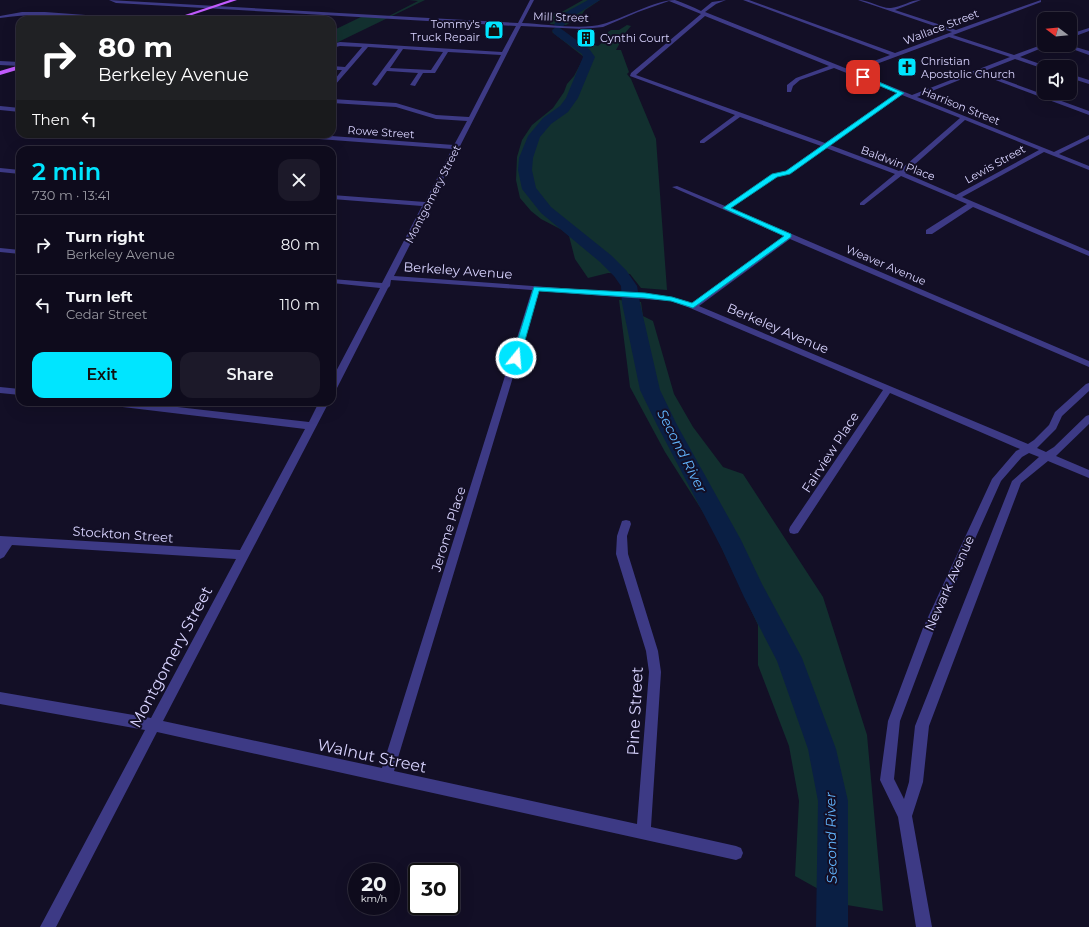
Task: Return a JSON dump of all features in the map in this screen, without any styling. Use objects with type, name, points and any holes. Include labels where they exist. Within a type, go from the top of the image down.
[{"type":"main road","points":[[185,16],[235,0]]},
{"type":"main road","points":[[0,73],[16,68]]},
{"type":"street","name":"Mill Street","points":[[111,0],[116,2],[210,8],[565,28],[594,28],[603,26],[636,11],[669,0]]},
{"type":"street","name":"Montgomery Street","points":[[336,380],[532,0]]},
{"type":"street","name":"Harrison Street","points":[[669,0],[1089,168]]},
{"type":"street","points":[[703,14],[714,3],[724,0]]},
{"type":"street","points":[[745,0],[895,55]]},
{"type":"street","points":[[860,0],[956,32]]},
{"type":"street","points":[[890,10],[919,0]]},
{"type":"street","name":"Wallace Street","points":[[850,72],[1039,1]]},
{"type":"street","points":[[0,18],[22,14],[44,13],[85,16]]},
{"type":"street","name":"Baldwin Place","points":[[703,14],[633,74],[633,76],[900,173],[1089,254]]},
{"type":"street","points":[[1077,33],[1089,29]]},
{"type":"street","points":[[949,35],[1037,66]]},
{"type":"street","points":[[336,45],[340,44],[505,54]]},
{"type":"street","points":[[336,82],[366,46]]},
{"type":"street","points":[[375,84],[401,48]]},
{"type":"street","points":[[911,97],[1037,49]]},
{"type":"street","points":[[1077,49],[1089,53]]},
{"type":"street","points":[[385,69],[433,72],[446,51]]},
{"type":"street","points":[[0,63],[16,64]]},
{"type":"street","points":[[789,91],[790,85],[798,79],[834,66]]},
{"type":"street","points":[[336,68],[346,69]]},
{"type":"street","points":[[413,85],[422,71]]},
{"type":"street","points":[[978,72],[1089,113]]},
{"type":"street","points":[[1077,78],[1089,82]]},
{"type":"street","points":[[726,208],[775,176],[788,172],[901,93]]},
{"type":"street","points":[[336,101],[396,105],[436,117],[471,119]]},
{"type":"street","points":[[0,108],[16,110]]},
{"type":"street","points":[[702,142],[739,115]]},
{"type":"street","points":[[862,204],[964,118]]},
{"type":"street","points":[[1054,154],[1089,137]]},
{"type":"street","name":"Rowe Street","points":[[334,138],[457,147]]},
{"type":"street","name":"Lewis Street","points":[[958,197],[1044,150]]},
{"type":"street","points":[[0,170],[16,172]]},
{"type":"street","name":"Weaver Avenue","points":[[675,187],[1089,364]]},
{"type":"street","points":[[336,197],[428,204]]},
{"type":"street","name":"Lewis Street","points":[[929,232],[972,204]]},
{"type":"street","points":[[693,306],[789,236]]},
{"type":"street","points":[[0,250],[16,252]]},
{"type":"street","name":"Berkeley Avenue","points":[[390,278],[672,299],[693,306],[1089,474]]},
{"type":"street","points":[[336,281],[386,286]]},
{"type":"street","name":"Jerome Place","points":[[386,776],[536,289]]},
{"type":"street","name":"Newark Avenue","points":[[924,927],[905,816],[888,780],[894,721],[929,628],[997,480],[1019,454],[1037,443],[1053,427],[1058,414],[1089,386]]},
{"type":"street","name":"Fairview Place","points":[[794,530],[888,389]]},
{"type":"street","points":[[0,390],[16,392]]},
{"type":"street","points":[[140,406],[312,426]]},
{"type":"street","name":"Montgomery Street","points":[[48,927],[322,406]]},
{"type":"street","name":"Newark Avenue","points":[[905,816],[916,782],[922,726],[1017,481],[1038,462],[1057,450],[1089,418]]},
{"type":"street","name":"Pine Street","points":[[626,524],[622,536],[622,554],[652,651],[655,672],[643,833]]},
{"type":"street","points":[[0,554],[5,540]]},
{"type":"street","name":"Stockton Street","points":[[5,540],[243,555]]},
{"type":"street","name":"Walnut Street","points":[[0,698],[154,725],[736,853]]},
{"type":"green space","points":[[409,0],[425,0],[336,43],[336,29],[363,16],[389,16],[418,1]]},
{"type":"green space","points":[[583,0],[600,0],[585,10],[580,17],[566,25],[550,24],[554,13],[560,13]]},
{"type":"green space","points":[[627,25],[631,26],[616,50],[621,50],[629,72],[627,74],[631,79],[656,139],[667,290],[641,288],[630,274],[608,273],[588,278],[575,259],[569,236],[531,211],[520,198],[516,180],[517,157],[522,140],[532,125],[553,108],[564,92],[567,84],[574,76],[584,57],[552,32],[554,30],[562,30],[577,41],[598,46],[607,39],[608,32],[611,30],[619,30]]},
{"type":"green space","points":[[619,300],[641,302],[643,316],[653,321],[674,394],[693,427],[723,467],[743,474],[823,597],[867,735],[883,911],[847,905],[795,876],[799,801],[789,746],[758,665],[758,625],[710,523],[665,452],[630,387]]},
{"type":"waterway","name":"Second River","points":[[559,25],[563,18],[595,0]]},
{"type":"waterway","name":"Second River","points":[[557,30],[586,52],[589,57],[572,98],[564,109],[547,121],[534,136],[526,158],[525,170],[529,189],[546,210],[606,259],[620,273],[629,286],[631,303],[650,390],[667,425],[733,547],[753,590],[789,658],[822,749],[833,801],[832,927]]},
{"type":"place","name":"Tommy's Truck Repair","points":[[494,30]]},
{"type":"place","name":"Cynthi Court","points":[[586,38]]},
{"type":"place","name":"Christian Apostolic Church","points":[[907,67]]},
{"type":"route","points":[[516,358],[536,295],[536,289],[645,296],[672,299],[693,306],[789,236],[726,208],[766,181],[775,176],[788,172],[901,93],[863,77]]}]
